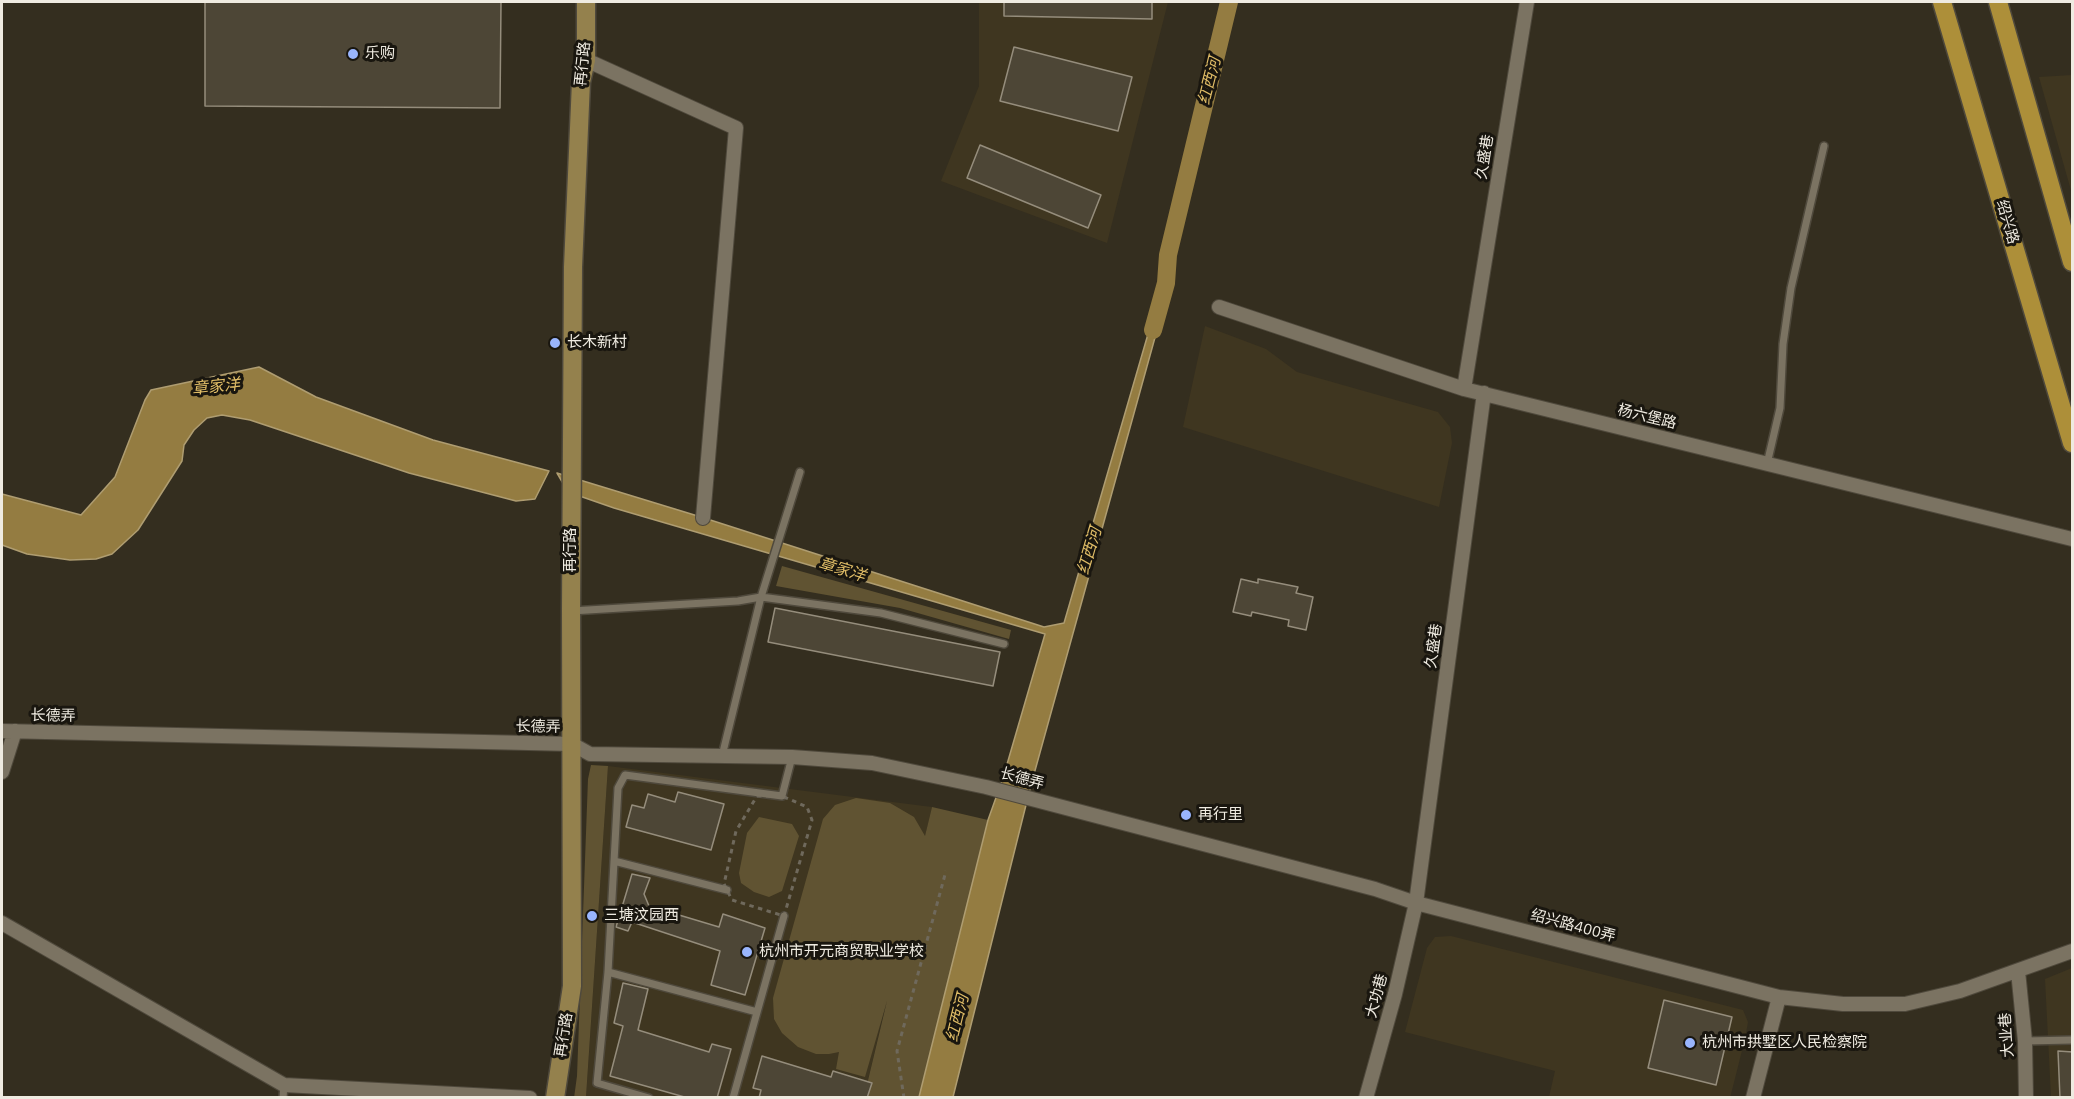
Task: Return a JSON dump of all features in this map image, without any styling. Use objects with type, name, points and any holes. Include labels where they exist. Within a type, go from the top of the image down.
[{"type":"main road","name":"绍兴路","points":[[1942,2],[2073,443]]},
{"type":"main road","points":[[1998,2],[2073,262]]},
{"type":"street","name":"再行路","points":[[555,1098],[572,986],[573,267],[581,82],[586,60],[586,2]]},
{"type":"street","name":"久盛巷","points":[[1464,389],[1527,2]]},
{"type":"street","points":[[586,60],[736,128],[703,518]]},
{"type":"street","name":"杨六堡路","points":[[1219,307],[1464,389],[2073,539]]},
{"type":"street","name":"久盛巷","points":[[1416,903],[1484,393]]},
{"type":"street","points":[[2,772],[8,731]]},
{"type":"street","name":"长德弄","points":[[8,731],[572,744],[590,754],[792,757],[872,763],[986,787],[1066,809]]},
{"type":"street","name":"绍兴路400弄","points":[[1066,809],[1779,997],[1844,1004],[1905,1004],[1960,991],[2073,951]]},
{"type":"street","name":"大功巷","points":[[1366,1098],[1395,994],[1416,903]]},
{"type":"street","points":[[2,923],[284,1091],[530,1098]]},
{"type":"street","name":"大业巷","points":[[2018,971],[2025,1041],[2026,1098]]},
{"type":"street","points":[[1753,1098],[1779,997]]},
{"type":"lane","points":[[1767,464],[1780,408],[1783,344],[1791,288],[1824,146]]},
{"type":"lane","points":[[722,756],[761,597],[800,472]]},
{"type":"lane","points":[[571,611],[738,601],[761,597],[881,613],[1004,644]]},
{"type":"lane","points":[[649,1098],[597,1083],[608,972],[618,788],[625,775],[782,796],[792,757]]},
{"type":"lane","points":[[614,861],[727,890]]},
{"type":"lane","points":[[733,1098],[784,916]]},
{"type":"lane","points":[[608,972],[757,1012]]},
{"type":"lane","points":[[2025,1041],[2073,1040]]},
{"type":"path","points":[[757,796],[782,796],[807,807],[812,820],[784,916],[732,900],[724,884],[736,831],[757,796]]},
{"type":"path","points":[[904,1098],[897,1051],[946,871]]},
{"type":"shaded area","points":[[979,2],[1168,2],[1107,243],[941,181],[979,86]]},
{"type":"shaded area","points":[[2072,75],[2072,194],[2039,77]]},
{"type":"shaded area","points":[[1205,326],[1266,349],[1297,372],[1438,412],[1450,427],[1452,443],[1439,507],[1183,427]]},
{"type":"shaded area","points":[[782,566],[1011,630],[1009,639],[900,608],[776,586]]},
{"type":"shaded area","points":[[591,765],[608,766],[586,1097],[574,1098],[577,1076],[588,779]]},
{"type":"shaded area","name":"杭州市开元商贸职业学校","points":[[608,766],[932,807],[864,1097],[586,1098]]},
{"type":"shaded area","points":[[856,798],[890,803],[914,817],[925,836],[932,807],[988,820],[919,1097],[864,1097],[887,1001],[865,1077],[836,1069],[839,1052],[816,1054],[798,1047],[782,1033],[774,1019],[773,998],[823,819],[835,805]]},
{"type":"shaded area","points":[[759,817],[792,824],[799,836],[782,891],[769,897],[754,892],[741,883],[739,873],[747,833]]},
{"type":"shaded area","points":[[1451,936],[1743,1010],[1748,1022],[1730,1098],[1549,1097],[1555,1071],[1405,1032],[1427,948],[1435,937]]},
{"type":"shaded area","points":[[2072,968],[2072,1097],[2051,1097],[2045,979]]},
{"type":"water","name":"章家洋","points":[[1164,305],[1031,785],[953,1097],[919,1097],[988,820],[1003,778],[1045,634],[614,508],[568,492],[557,473],[1044,627],[1064,623],[1155,310]]},
{"type":"water","name":"章家洋","points":[[259,367],[316,397],[433,440],[549,471],[535,499],[516,501],[409,473],[250,420],[222,415],[207,418],[194,430],[184,445],[182,461],[138,530],[112,554],[96,559],[70,560],[27,554],[2,545],[2,494],[81,515],[115,477],[151,390]]},
{"type":"building","name":"乐购","points":[[205,2],[501,2],[500,108],[205,106]]},
{"type":"building","points":[[1004,2],[1152,2],[1152,19],[1004,16]]},
{"type":"building","points":[[1014,47],[1132,77],[1118,131],[1000,101]]},
{"type":"building","points":[[980,145],[1101,195],[1088,228],[967,178]]},
{"type":"building","points":[[1241,579],[1258,583],[1258,579],[1298,587],[1296,593],[1313,597],[1306,630],[1288,626],[1289,620],[1252,612],[1251,616],[1233,612]]},
{"type":"building","points":[[775,608],[1000,652],[993,686],[768,642]]},
{"type":"building","points":[[678,792],[724,804],[711,850],[626,827],[632,805],[644,808],[648,794],[675,802]]},
{"type":"building","points":[[632,874],[650,878],[644,894],[649,906],[719,927],[723,914],[765,928],[745,995],[711,985],[720,951],[632,922],[628,931],[616,927]]},
{"type":"building","points":[[623,983],[648,989],[638,1030],[709,1052],[712,1044],[731,1049],[717,1098],[688,1098],[610,1076],[623,1026],[614,1023]]},
{"type":"building","name":"杭州市拱墅区人民检察院","points":[[1664,1000],[1732,1017],[1716,1085],[1648,1068]]},
{"type":"building","points":[[2058,1051],[2073,1052],[2073,1098],[2060,1098]]},
{"type":"building","points":[[762,1056],[831,1077],[833,1071],[872,1083],[867,1098],[759,1098],[761,1090],[753,1088]]},
{"type":"waterway","name":"红西河","points":[[1153,330],[1166,283],[1168,255],[1229,2]]},
{"type":"place","name":"乐购","points":[[353,54]]},
{"type":"place","name":"长木新村","points":[[555,343]]},
{"type":"place","name":"再行里","points":[[1186,815]]},
{"type":"place","name":"三塘汶园西","points":[[592,916]]},
{"type":"place","name":"杭州市开元商贸职业学校","points":[[747,952]]},
{"type":"place","name":"杭州市拱墅区人民检察院","points":[[1690,1043]]}]
